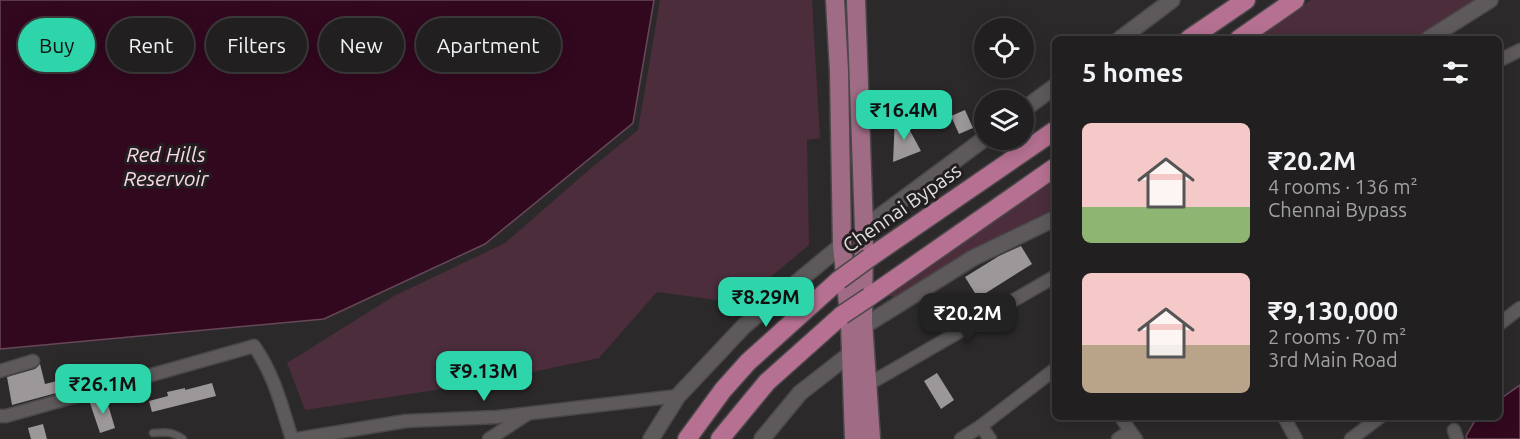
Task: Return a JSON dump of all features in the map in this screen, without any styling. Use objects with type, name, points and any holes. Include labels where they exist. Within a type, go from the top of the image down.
[{"type":"highway","points":[[1193,36],[1246,0]]},
{"type":"highway","points":[[1243,36],[1295,0]]},
{"type":"highway","name":"Chennai Bypass","points":[[689,437],[723,390],[748,362],[833,284],[1052,132]]},
{"type":"highway","points":[[720,439],[767,382],[842,315],[1052,169]]},
{"type":"main road","points":[[835,0],[839,71],[842,245],[867,385],[871,439]]},
{"type":"main road","points":[[854,439],[864,228],[856,0]]},
{"type":"street","points":[[1124,36],[1172,0]]},
{"type":"street","points":[[1433,36],[1490,0]]},
{"type":"street","points":[[1502,59],[1520,50]]},
{"type":"street","points":[[1034,102],[1052,88]]},
{"type":"street","points":[[864,228],[974,146]]},
{"type":"street","points":[[762,439],[800,393],[860,340],[974,258],[1052,220]]},
{"type":"street","points":[[651,439],[678,396],[744,326],[842,245]]},
{"type":"street","points":[[867,385],[1052,279]]},
{"type":"street","points":[[1502,322],[1520,308]]},
{"type":"street","points":[[0,416],[254,346],[263,358],[273,380],[292,439]]},
{"type":"street","points":[[0,370],[33,361]]},
{"type":"street","points":[[961,439],[1052,372]]},
{"type":"street","points":[[297,439],[406,421],[496,417],[678,396]]},
{"type":"street","points":[[489,439],[530,413]]},
{"type":"street","points":[[1118,439],[1133,435],[1123,420]]},
{"type":"street","points":[[1282,420],[1296,439]]},
{"type":"street","points":[[1351,439],[1376,420]]},
{"type":"street","points":[[981,426],[990,439]]},
{"type":"lane","points":[[153,433],[166,431],[183,439]]},
{"type":"shaded area","points":[[660,0],[812,0],[820,138],[807,140],[809,245],[739,303],[657,292],[599,358],[481,383],[305,410],[287,363],[394,296],[505,243],[638,130]]},
{"type":"shaded area","points":[[1311,0],[1479,0],[1420,36],[1257,36]]},
{"type":"shaded area","points":[[1052,178],[1052,210],[968,252],[897,298],[887,295]]},
{"type":"water","name":"Red Hills Reservoir","points":[[0,0],[654,0],[633,123],[485,244],[324,319],[0,349]]},
{"type":"water","points":[[1520,385],[1520,439],[1467,439],[1466,436],[1475,420],[1502,420],[1502,398]]},
{"type":"building","points":[[965,110],[973,128],[959,134],[951,116]]},
{"type":"building","points":[[902,116],[921,151],[893,162],[895,117]]},
{"type":"building","points":[[1021,246],[1032,264],[978,298],[965,277],[999,256]]},
{"type":"building","points":[[941,297],[952,313],[937,323],[926,307]]},
{"type":"building","points":[[40,364],[45,384],[57,381],[60,392],[12,405],[7,377],[35,369]]},
{"type":"building","points":[[937,373],[954,400],[941,409],[924,381]]},
{"type":"building","points":[[212,383],[216,396],[152,412],[149,401],[168,396],[167,392]]},
{"type":"building","points":[[106,398],[115,428],[100,433],[90,403]]},
{"type":"building","points":[[43,424],[47,439],[31,439],[28,428]]}]
